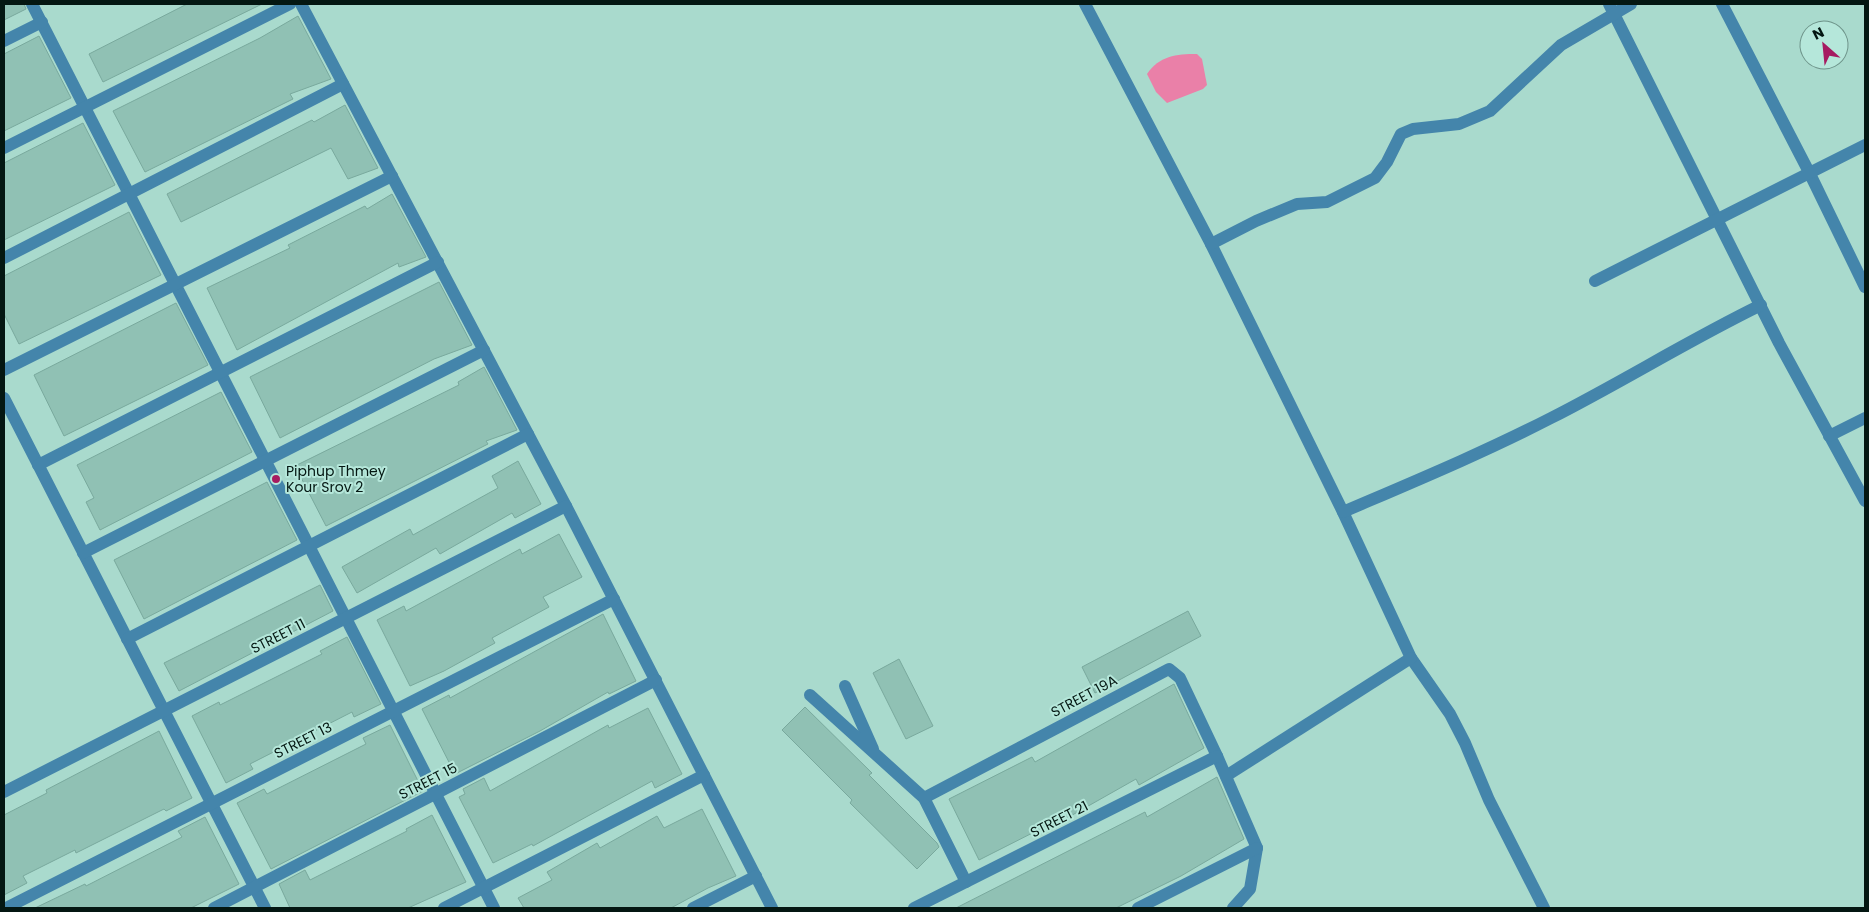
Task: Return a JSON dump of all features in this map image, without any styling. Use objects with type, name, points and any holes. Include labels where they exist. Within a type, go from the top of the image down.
[{"type":"street","points":[[32,4],[494,908]]},
{"type":"street","points":[[4,148],[290,4]]},
{"type":"street","points":[[301,4],[566,506],[772,908]]},
{"type":"street","points":[[1085,4],[1211,244],[1343,512],[1411,658],[1450,714],[1465,743],[1488,800],[1544,908]]},
{"type":"street","points":[[1211,244],[1297,204],[1327,202],[1375,178],[1387,162],[1402,134],[1413,129],[1458,124],[1490,111],[1561,45],[1611,8],[1630,4]]},
{"type":"street","points":[[1722,4],[1810,174],[1865,287]]},
{"type":"street","points":[[1611,8],[1828,436],[1865,501]]},
{"type":"street","points":[[4,40],[42,22]]},
{"type":"street","points":[[4,258],[343,84]]},
{"type":"street","points":[[1595,281],[1865,145]]},
{"type":"street","points":[[4,370],[392,176]]},
{"type":"street","points":[[38,465],[438,262]]},
{"type":"street","points":[[1343,512],[1482,452],[1552,417],[1707,331],[1761,305]]},
{"type":"street","points":[[83,553],[484,350]]},
{"type":"street","points":[[4,398],[265,908]]},
{"type":"street","points":[[1828,436],[1865,418]]},
{"type":"street","points":[[127,639],[528,434]]},
{"type":"street","name":"STREET 11","points":[[4,792],[566,506]]},
{"type":"street","name":"STREET 13","points":[[6,908],[614,599]]},
{"type":"street","points":[[1226,776],[1411,658]]},
{"type":"street","name":"STREET 19A","points":[[924,798],[1169,669],[1180,678],[1217,756]]},
{"type":"street","name":"STREET 15","points":[[214,908],[656,680]]},
{"type":"street","points":[[845,686],[875,753]]},
{"type":"street","points":[[810,695],[924,798],[966,882]]},
{"type":"street","points":[[1217,756],[1257,848],[1250,888],[1233,908]]},
{"type":"street","name":"STREET 21","points":[[914,908],[1217,756]]},
{"type":"street","points":[[444,908],[704,775]]},
{"type":"street","points":[[1138,908],[1257,848]]},
{"type":"street","points":[[693,908],[756,876]]},
{"type":"shaded area","points":[[1197,54],[1202,59],[1207,85],[1203,89],[1167,103],[1156,92],[1147,74],[1157,63],[1169,57]]},
{"type":"building","points":[[4,4],[24,4],[26,9],[4,20]]},
{"type":"building","points":[[187,4],[262,4],[103,82],[89,54]]},
{"type":"building","points":[[298,16],[331,79],[290,94],[293,99],[145,172],[113,111],[260,38]]},
{"type":"building","points":[[39,36],[71,98],[4,131],[4,54]]},
{"type":"building","points":[[345,105],[378,168],[348,179],[331,148],[181,222],[167,194]]},
{"type":"building","points":[[83,123],[115,185],[4,240],[4,163]]},
{"type":"building","points":[[392,194],[426,257],[399,267],[398,263],[237,350],[207,288],[290,248],[288,245],[365,206],[367,209]]},
{"type":"building","points":[[129,212],[161,275],[19,344],[4,314],[4,276]]},
{"type":"building","points":[[439,282],[472,345],[434,359],[280,438],[250,377]]},
{"type":"building","points":[[176,303],[208,365],[64,436],[34,375]]},
{"type":"building","points":[[484,367],[517,430],[486,441],[488,444],[326,526],[295,466],[459,385],[458,382]]},
{"type":"building","points":[[221,392],[252,452],[100,530],[86,502],[94,498],[77,465]]},
{"type":"building","points":[[518,461],[541,504],[515,518],[512,513],[440,554],[436,548],[357,593],[342,567],[410,529],[413,535],[498,488],[492,476]]},
{"type":"building","points":[[267,482],[297,540],[144,619],[114,560]]},
{"type":"building","points":[[559,534],[582,577],[543,597],[549,607],[492,638],[495,643],[444,671],[410,686],[377,620],[404,606],[406,611],[520,549],[522,554]]},
{"type":"building","points":[[320,585],[333,611],[179,691],[164,663]]},
{"type":"building","points":[[1188,611],[1201,636],[1095,693],[1082,667]]},
{"type":"building","points":[[603,614],[636,681],[609,694],[608,692],[540,731],[455,774],[422,709],[449,695],[450,698]]},
{"type":"building","points":[[347,637],[381,704],[354,717],[352,712],[250,764],[253,769],[226,783],[192,716],[219,702],[220,705],[322,654],[320,651]]},
{"type":"building","points":[[899,659],[933,726],[906,739],[873,673]]},
{"type":"building","points":[[1174,684],[1204,748],[1139,785],[1136,779],[1067,818],[1066,816],[979,860],[949,799],[1032,757],[1035,762]]},
{"type":"building","points":[[805,707],[872,773],[869,775],[937,843],[939,847],[917,869],[850,803],[852,800],[782,730]]},
{"type":"building","points":[[648,708],[682,774],[655,788],[652,781],[533,846],[532,844],[493,863],[459,797],[465,794],[463,789],[484,778],[490,791],[608,725],[609,728]]},
{"type":"building","points":[[390,725],[423,791],[271,869],[237,803],[264,789],[267,794],[366,744],[363,738]]},
{"type":"building","points":[[159,731],[192,798],[166,811],[164,809],[76,853],[75,850],[23,876],[27,883],[4,895],[4,815],[47,793],[46,790]]},
{"type":"building","points":[[1217,777],[1244,839],[1181,876],[1116,908],[956,908],[1145,812],[1147,817]]},
{"type":"building","points":[[702,809],[736,876],[708,888],[671,908],[524,908],[518,898],[552,880],[547,872],[597,843],[600,848],[657,816],[664,828]]},
{"type":"building","points":[[432,815],[466,882],[408,908],[290,908],[279,884],[305,870],[310,880],[407,831],[406,829]]},
{"type":"building","points":[[205,817],[239,884],[191,908],[35,908],[85,884],[86,886],[182,837],[178,831]]},
{"type":"place","name":"Piphup Thmey Kour Srov 2","points":[[276,479]]}]
